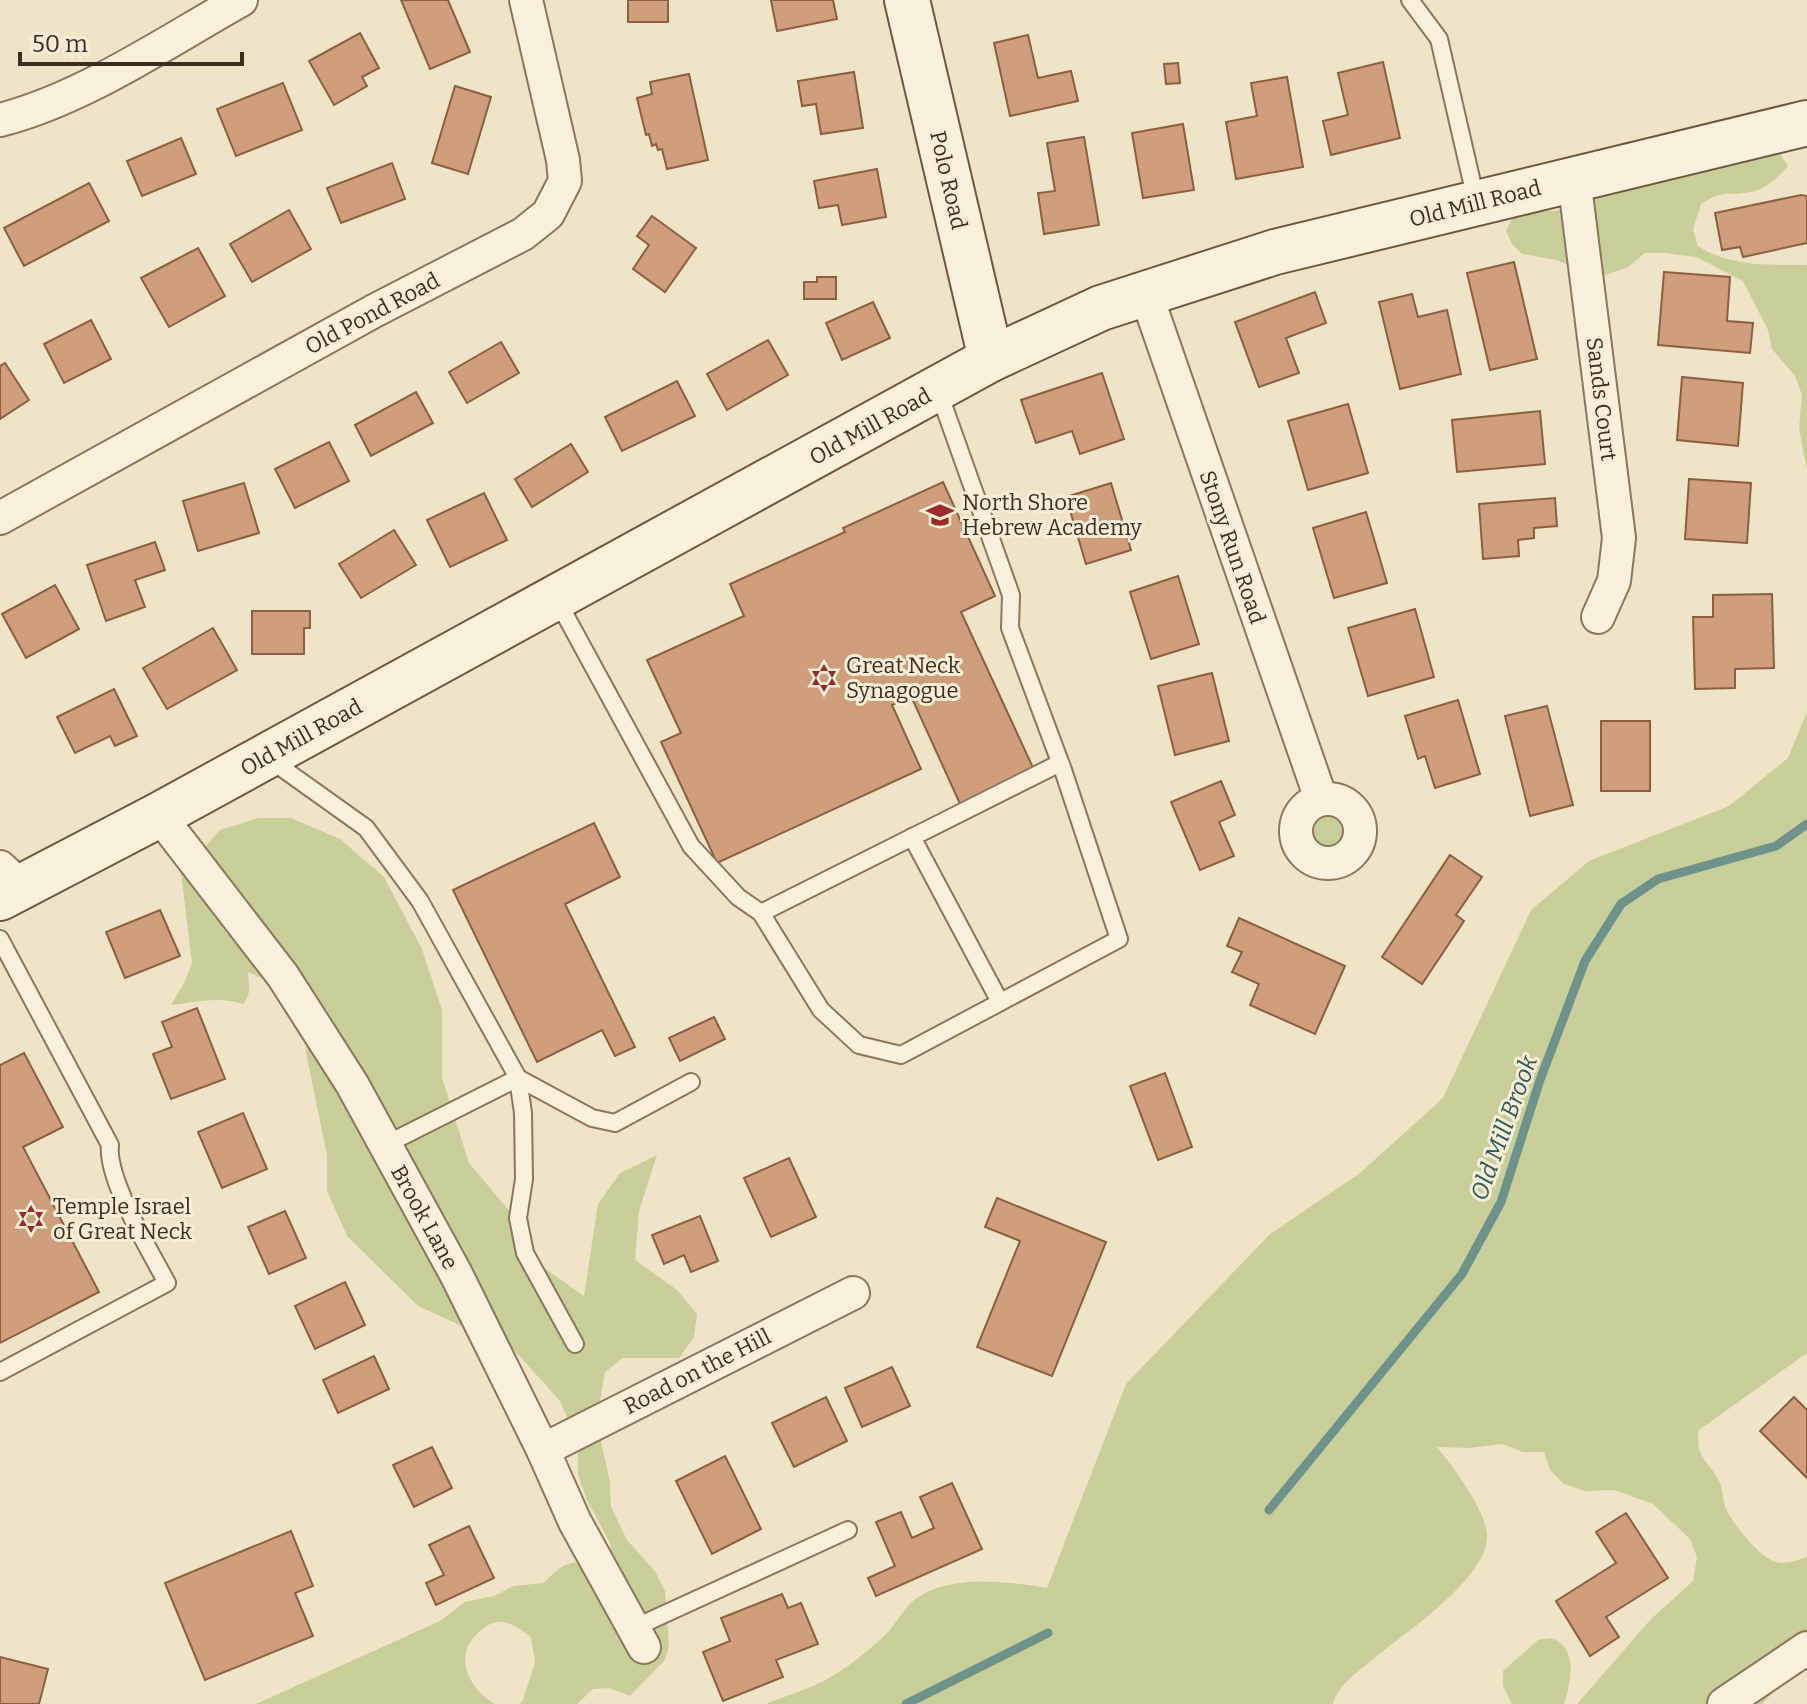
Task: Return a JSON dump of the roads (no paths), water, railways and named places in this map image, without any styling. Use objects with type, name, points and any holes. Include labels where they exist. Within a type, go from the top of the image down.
[{"type":"street","points":[[0,120],[79,91],[241,0]]},
{"type":"street","name":"Old Pond Road","points":[[0,518],[374,311],[523,234],[548,214],[565,181],[563,160],[526,0]]},
{"type":"street","name":"Polo Road","points":[[907,0],[991,359]]},
{"type":"street","name":"Old Mill Road","points":[[7,884],[159,815],[991,359],[1101,308],[1275,252],[1807,123]]},
{"type":"street","name":"Sands Court","points":[[1574,178],[1619,538],[1614,581],[1598,617]]},
{"type":"street","name":"Stony Run Road","points":[[1146,294],[1321,799]]},
{"type":"street","name":"Brook Lane","points":[[159,815],[283,976],[352,1084],[456,1274],[575,1522],[639,1637]]},
{"type":"street","name":"Road on the Hill","points":[[543,1450],[853,1293]]},
{"type":"street","points":[[1724,1704],[1807,1648]]},
{"type":"lane","points":[[1410,0],[1439,39],[1477,202]]},
{"type":"lane","points":[[556,598],[691,846],[738,897],[761,913],[821,1010],[859,1045],[901,1055],[1119,939],[1060,763],[1010,628],[1011,595],[938,389]]},
{"type":"lane","points":[[266,756],[366,828],[420,901],[518,1078],[523,1113],[524,1179],[518,1218],[525,1253],[575,1344]]},
{"type":"lane","points":[[761,913],[1060,763]]},
{"type":"lane","points":[[912,837],[1000,1002]]},
{"type":"lane","points":[[0,939],[110,1145],[109,1157],[121,1193],[167,1283],[0,1372]]},
{"type":"lane","points":[[518,1078],[592,1118],[615,1123],[691,1082]]},
{"type":"lane","points":[[385,1145],[518,1078]]},
{"type":"lane","points":[[639,1637],[848,1530]]},
{"type":"waterway","name":"Old Mill Brook","points":[[1269,1510],[1462,1274],[1501,1202],[1540,1080],[1585,961],[1621,904],[1658,879],[1776,846],[1807,824]]},
{"type":"waterway","name":"Old Mill Brook","points":[[906,1704],[1048,1633]]},
{"type":"place","name":"North Shore Hebrew Academy","points":[[940,515]]},
{"type":"place","name":"Great Neck Synagogue","points":[[824,678]]},
{"type":"place","name":"Temple Israel of Great Neck","points":[[31,1219]]}]
